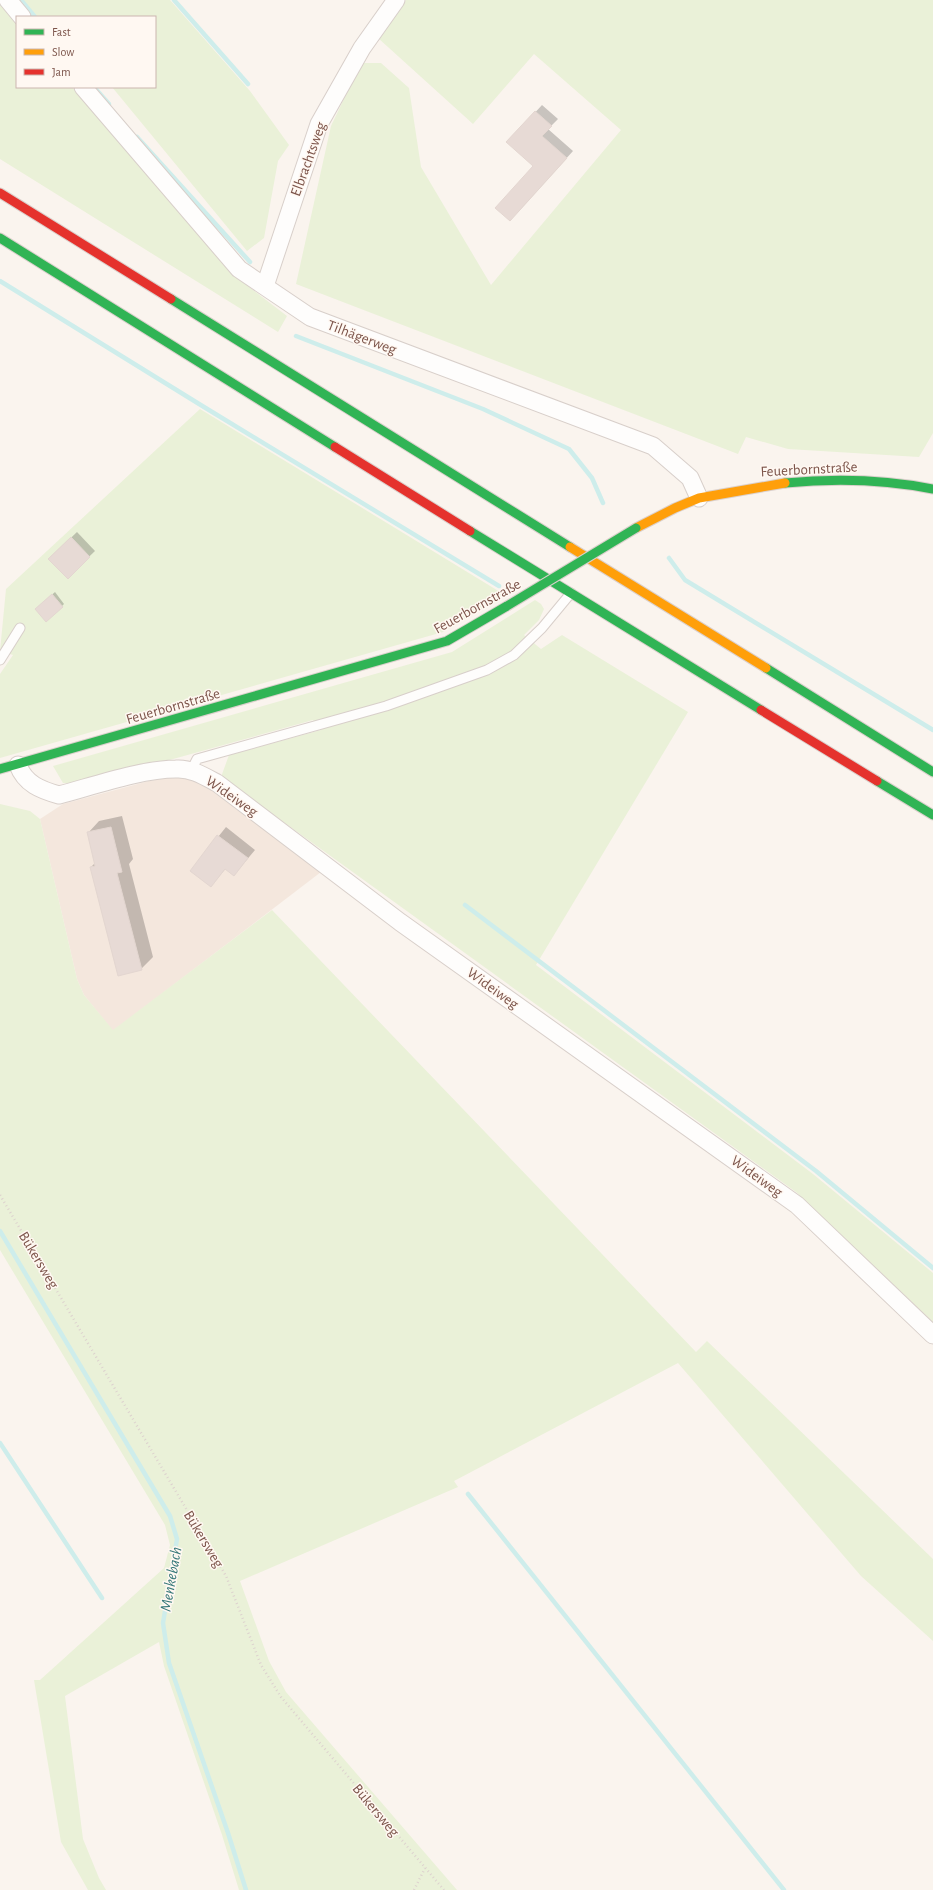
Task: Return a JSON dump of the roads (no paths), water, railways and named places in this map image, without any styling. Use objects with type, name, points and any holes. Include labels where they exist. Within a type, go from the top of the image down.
[{"type":"main road","points":[[0,193],[933,772]]},
{"type":"main road","points":[[0,238],[571,593],[933,815]]},
{"type":"main road","name":"Feuerbornstraße","points":[[0,769],[447,641],[657,516],[699,498],[764,485],[789,482],[874,480],[933,490]]},
{"type":"street","points":[[8,0],[21,16]]},
{"type":"street","name":"Elbrachtsweg","points":[[265,286],[319,124],[362,48],[396,0]]},
{"type":"street","name":"Tilhägerweg","points":[[84,88],[240,269],[310,317],[653,446],[690,478],[699,498]]},
{"type":"street","name":"Wideiweg","points":[[18,765],[21,773],[28,783],[46,792],[59,795],[149,772],[177,768],[190,771],[217,782],[400,922],[797,1205],[933,1335]]},
{"type":"lane","points":[[190,771],[197,759],[386,706],[487,670],[514,655],[542,628],[571,593]]},
{"type":"lane","points":[[0,660],[20,628]]},
{"type":"waterway","points":[[21,0],[34,16]]},
{"type":"waterway","points":[[174,0],[248,84]]},
{"type":"waterway","points":[[95,88],[109,104]]},
{"type":"waterway","points":[[137,137],[250,262]]},
{"type":"waterway","points":[[0,281],[499,586]]},
{"type":"waterway","points":[[296,336],[483,409],[569,449],[592,478],[603,503]]},
{"type":"waterway","points":[[669,558],[685,580],[933,730]]},
{"type":"waterway","points":[[465,905],[816,1171],[933,1268]]},
{"type":"waterway","name":"Menkebach","points":[[0,1231],[170,1516],[177,1539],[163,1623],[169,1663],[228,1833],[246,1890]]},
{"type":"waterway","points":[[0,1443],[102,1598]]},
{"type":"waterway","points":[[468,1494],[784,1890]]}]
